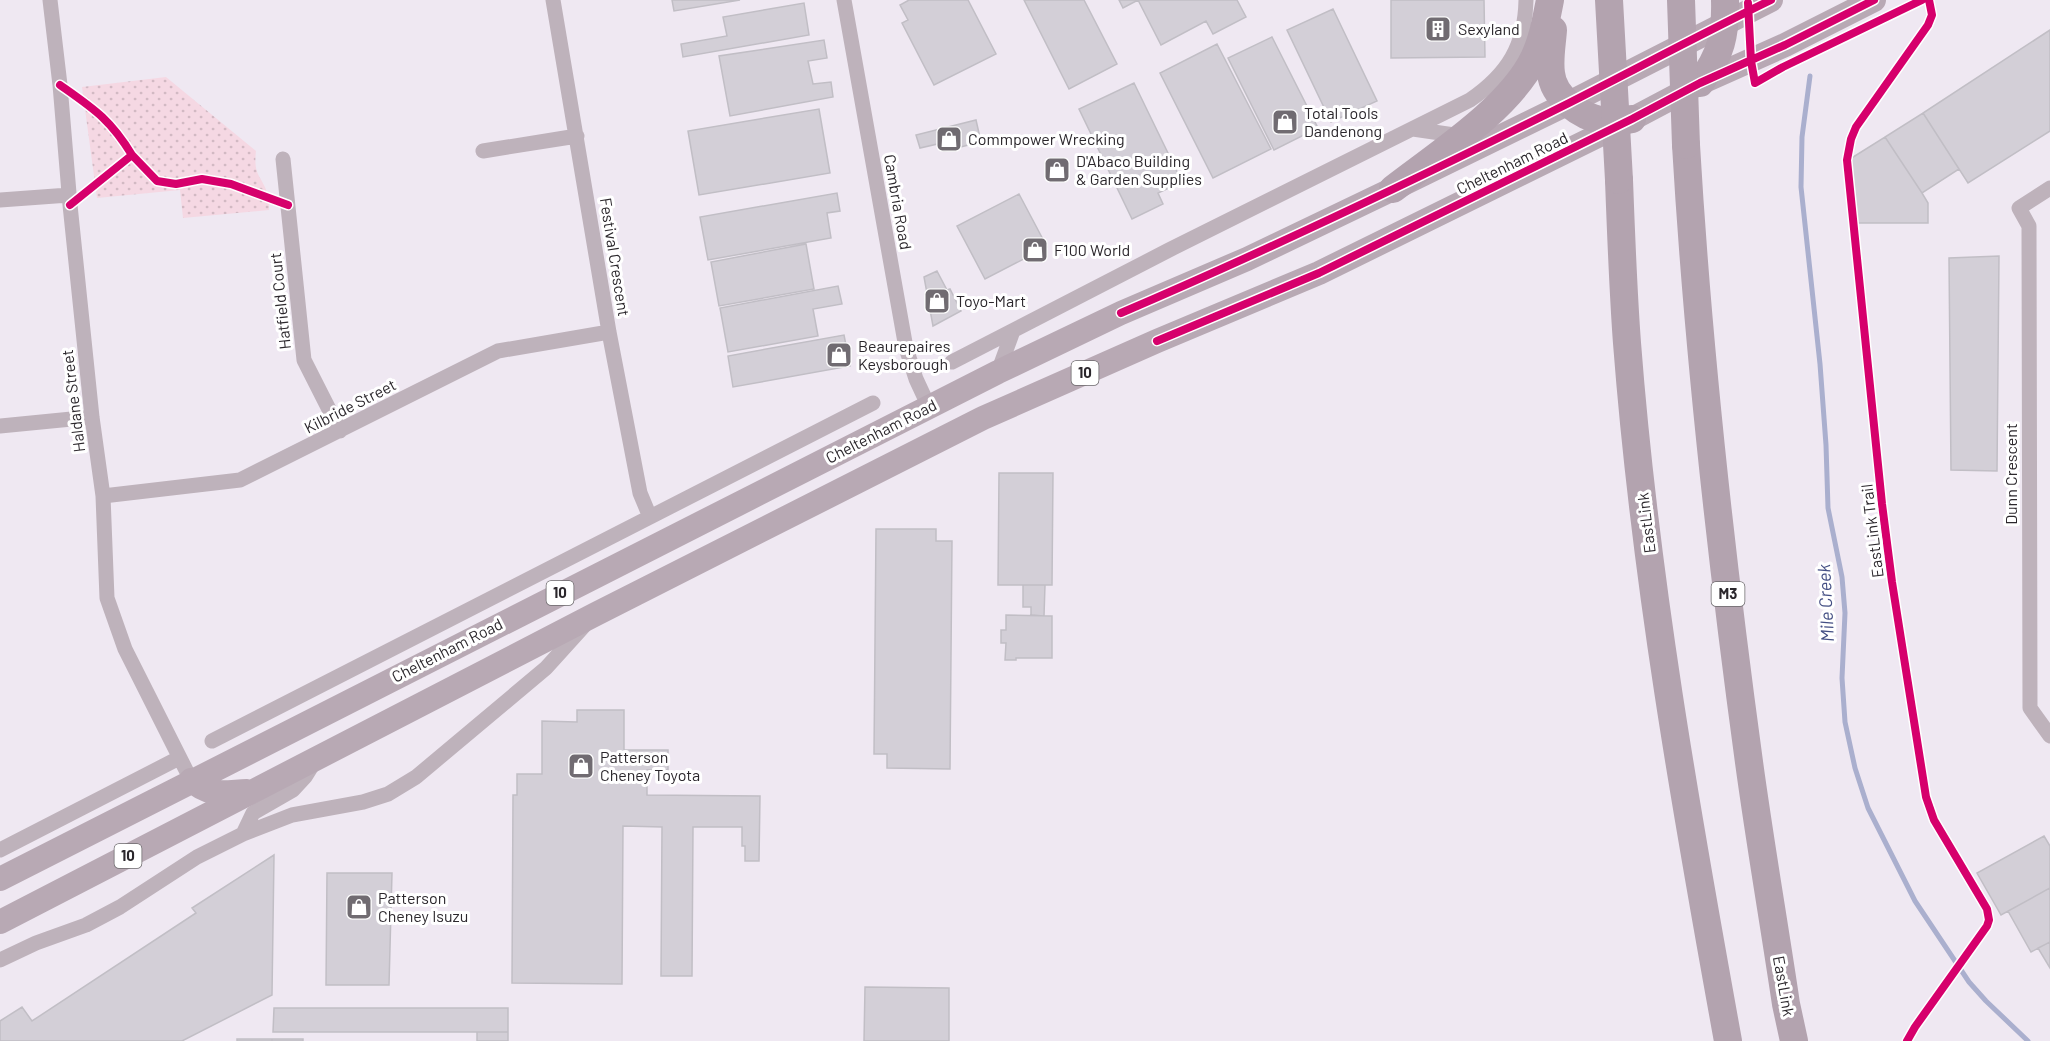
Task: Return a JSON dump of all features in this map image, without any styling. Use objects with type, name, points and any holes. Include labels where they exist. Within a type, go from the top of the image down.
[{"type":"highway","points":[[1394,189],[1506,99],[1526,72],[1541,42],[1550,0]]},
{"type":"highway","points":[[1555,0],[1551,72],[1554,85],[1561,96],[1585,114],[1603,121],[1632,119]]},
{"type":"highway","name":"EastLink","points":[[1609,0],[1627,343],[1645,518],[1680,775],[1728,1041]]},
{"type":"highway","name":"EastLink","points":[[1681,0],[1691,228],[1719,526],[1749,764],[1794,1041]]},
{"type":"highway","points":[[1700,83],[1718,55],[1725,12]]},
{"type":"highway","points":[[1680,775],[1720,1041]]},
{"type":"main road","name":"Cheltenham Road","points":[[0,879],[998,372],[1121,313],[1247,259],[1569,103],[1725,12],[1771,0]]},
{"type":"main road","name":"Cheltenham Road","points":[[0,922],[594,615],[983,418],[1319,273],[1632,119],[1700,83],[1785,45],[1874,0]]},
{"type":"main road","points":[[929,407],[950,436]]},
{"type":"main road","points":[[191,780],[201,789],[211,793],[256,790]]},
{"type":"street","name":"Haldane Street","points":[[50,0],[92,417],[103,496],[107,598],[125,650],[191,780]]},
{"type":"street","name":"Festival Crescent","points":[[553,0],[609,332],[639,488],[650,517]]},
{"type":"street","name":"Cambria Road","points":[[844,0],[906,348],[916,379],[929,407]]},
{"type":"street","points":[[952,362],[1168,250],[1470,100],[1501,74],[1517,48],[1525,21],[1526,0]]},
{"type":"street","points":[[1413,129],[1461,136]]},
{"type":"street","points":[[483,152],[577,136]]},
{"type":"street","name":"Hatfield Court","points":[[283,159],[304,360],[340,431]]},
{"type":"street","name":"Dunn Crescent","points":[[2050,188],[2019,208],[2029,226],[2030,708],[2050,736]]},
{"type":"street","points":[[0,200],[69,195]]},
{"type":"street","points":[[998,372],[1013,331]]},
{"type":"street","name":"Kilbride Street","points":[[103,496],[240,480],[498,351],[609,332]]},
{"type":"street","name":"Cheltenham Road","points":[[212,741],[873,403]]},
{"type":"street","points":[[0,426],[92,417]]},
{"type":"street","points":[[796,442],[803,443],[815,453],[829,457]]},
{"type":"street","name":"Cheltenham Road","points":[[0,960],[36,943],[86,925],[120,908],[197,857],[243,834],[292,815],[363,802],[396,790],[416,777],[546,668],[594,615]]},
{"type":"street","points":[[0,850],[179,758]]},
{"type":"street","points":[[243,834],[254,812],[293,790],[315,761]]},
{"type":"shaded area","points":[[166,77],[256,151],[256,166],[266,188],[269,210],[183,218],[180,190],[97,198],[82,87]]},
{"type":"building","points":[[672,0],[740,0],[674,11]]},
{"type":"building","points":[[909,0],[968,0],[996,54],[934,85],[902,23],[908,20],[900,5]]},
{"type":"building","points":[[1024,0],[1084,0],[1117,64],[1069,89]]},
{"type":"building","points":[[1119,0],[1138,0],[1123,8]]},
{"type":"building","points":[[1138,0],[1237,0],[1246,17],[1213,34],[1206,21],[1161,45]]},
{"type":"building","name":"Sexyland","points":[[1391,0],[1484,0],[1485,57],[1391,58]]},
{"type":"building","points":[[804,3],[809,35],[683,57],[681,44],[727,36],[723,17]]},
{"type":"building","points":[[1333,9],[1377,101],[1331,122],[1287,30]]},
{"type":"building","points":[[2050,30],[2050,131],[1968,183],[1923,113]]},
{"type":"building","points":[[1272,37],[1318,128],[1274,150],[1228,58]]},
{"type":"building","points":[[824,40],[827,58],[808,61],[813,84],[831,82],[833,97],[730,116],[719,56]]},
{"type":"building","points":[[1217,44],[1271,149],[1213,178],[1160,73]]},
{"type":"building","points":[[1134,83],[1182,182],[1158,193],[1163,204],[1132,219],[1079,109]]},
{"type":"building","points":[[819,109],[830,173],[699,195],[688,131]]},
{"type":"building","points":[[1923,113],[1959,169],[1922,193],[1885,137]]},
{"type":"building","points":[[976,120],[981,142],[944,151],[942,143],[920,148],[916,135]]},
{"type":"building","points":[[1885,137],[1928,203],[1928,223],[1856,223],[1850,159]]},
{"type":"building","points":[[837,193],[840,211],[827,213],[831,238],[708,260],[700,217]]},
{"type":"building","points":[[1019,194],[1047,247],[985,279],[957,226]]},
{"type":"building","points":[[806,244],[814,289],[719,306],[711,262]]},
{"type":"building","points":[[1999,256],[1997,471],[1951,470],[1949,258]]},
{"type":"building","points":[[937,271],[947,290],[950,289],[961,311],[933,326],[924,277]]},
{"type":"building","points":[[838,286],[842,304],[813,309],[818,336],[728,352],[720,308]]},
{"type":"building","points":[[844,335],[850,366],[733,387],[728,356]]},
{"type":"building","points":[[999,473],[1053,473],[1052,585],[998,585]]},
{"type":"building","points":[[876,529],[936,529],[936,541],[952,541],[950,769],[887,768],[887,754],[874,754]]},
{"type":"building","points":[[1023,585],[1045,585],[1044,616],[1031,615],[1031,607],[1023,607]]},
{"type":"building","points":[[1006,615],[1052,616],[1052,658],[1005,660],[1006,643],[1001,643],[1001,630],[1006,630]]},
{"type":"building","points":[[577,710],[624,710],[624,750],[668,750],[668,770],[647,770],[647,795],[760,796],[759,861],[745,861],[742,827],[693,827],[692,976],[661,976],[662,827],[623,826],[622,984],[512,983],[513,795],[517,795],[517,774],[542,774],[542,721],[577,722]]},
{"type":"building","points":[[2044,836],[2050,846],[2050,888],[2001,915],[1977,873]]},
{"type":"building","points":[[274,855],[272,995],[182,1041],[0,1041],[0,1021],[22,1007],[32,1021],[196,913],[192,908]]},
{"type":"building","points":[[327,873],[392,873],[389,985],[326,985]]},
{"type":"building","points":[[2050,888],[2050,942],[2031,952],[2008,911]]},
{"type":"building","points":[[2050,942],[2050,968],[2038,948]]},
{"type":"building","points":[[865,987],[949,988],[949,1041],[864,1041]]},
{"type":"building","points":[[274,1008],[508,1008],[508,1032],[273,1032]]},
{"type":"building","points":[[477,1032],[508,1032],[508,1041],[477,1041]]},
{"type":"building","points":[[237,1039],[272,1039],[272,1041],[237,1041]]},
{"type":"building","points":[[272,1039],[303,1039],[303,1041],[272,1041]]},
{"type":"waterway","name":"Mile Creek","points":[[1810,76],[1802,137],[1801,187],[1820,364],[1828,508],[1842,577],[1845,613],[1842,678],[1845,722],[1855,768],[1868,808],[1915,901],[1969,982],[2028,1041]]},
{"type":"cycle path","points":[[1121,313],[1291,238],[1402,185],[1771,0]]},
{"type":"cycle path","points":[[1157,341],[1319,273],[1632,119],[1700,83],[1785,45],[1874,0]]},
{"type":"cycle path","points":[[1748,3],[1751,61],[1755,83],[1783,67],[1922,0]]},
{"type":"cycle path","name":"EastLink Trail","points":[[1907,1041],[1989,920],[1987,909],[1934,820],[1926,797],[1882,504],[1847,160],[1856,127],[1928,25],[1932,15],[1929,0]]},
{"type":"cycle path","points":[[60,85],[109,123],[132,155]]},
{"type":"cycle path","points":[[70,205],[132,155],[157,181],[176,184],[202,179],[231,184],[288,205]]},
{"type":"place","name":"Sexyland","points":[[1438,29]]},
{"type":"place","name":"Total Tools Dandenong","points":[[1285,122]]},
{"type":"place","name":"Commpower Wrecking","points":[[949,139]]},
{"type":"place","name":"D'Abaco Building & Garden Supplies","points":[[1057,170]]},
{"type":"place","name":"F100 World","points":[[1035,250]]},
{"type":"place","name":"Toyo-Mart","points":[[937,301]]},
{"type":"place","name":"Beaurepaires Keysborough","points":[[839,355]]},
{"type":"place","name":"Patterson Cheney Toyota","points":[[581,766]]},
{"type":"place","name":"Patterson Cheney Isuzu","points":[[359,907]]}]
